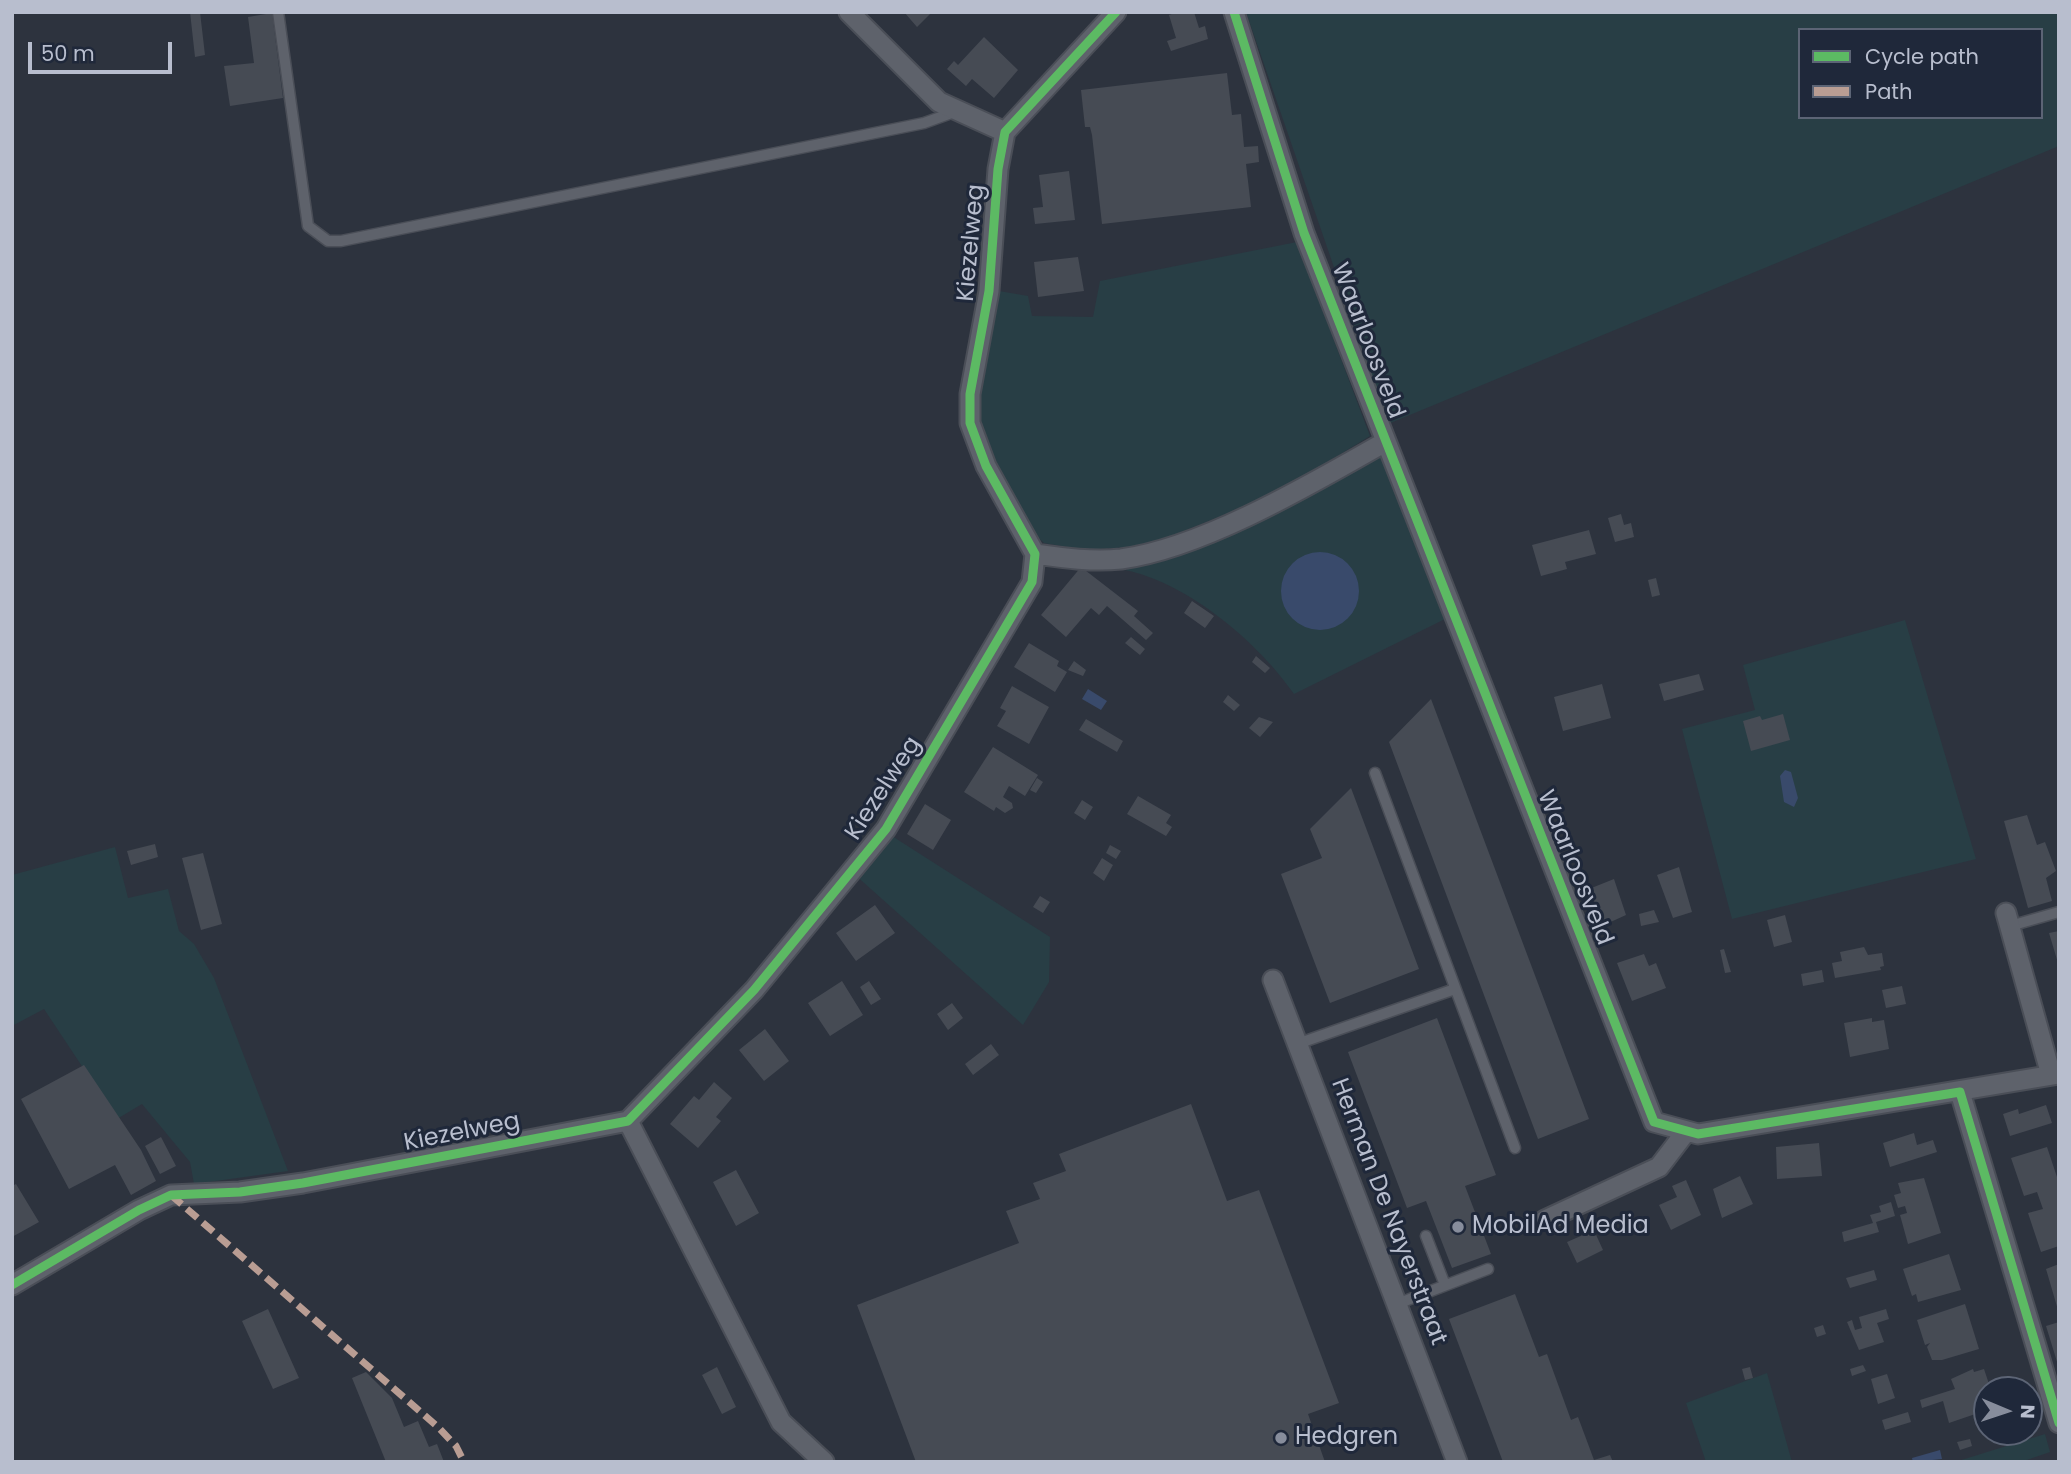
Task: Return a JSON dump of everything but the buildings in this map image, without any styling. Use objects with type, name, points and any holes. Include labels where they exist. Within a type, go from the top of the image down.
[{"type":"street","points":[[849,12],[939,102],[1005,132],[1115,12]]},
{"type":"street","name":"Waarloosveld","points":[[1234,12],[1304,233],[1654,1122],[1685,1133],[1698,1134],[2055,1074],[2008,919]]},
{"type":"street","name":"Kiezelweg","points":[[12,1285],[139,1210],[171,1195],[240,1192],[303,1183],[628,1121],[754,990],[886,829],[1032,582],[1035,554],[986,466],[970,423],[970,394],[989,291],[992,225],[1005,132]]},
{"type":"street","name":"Waarloosveld","points":[[1035,554],[1080,560],[1120,559],[1164,550],[1237,519],[1385,442]]},
{"type":"street","name":"Herman De Nayerstraat","points":[[1273,980],[1457,1462]]},
{"type":"street","points":[[1960,1092],[2059,1423]]},
{"type":"street","points":[[628,1121],[782,1422],[824,1462]]},
{"type":"street","points":[[1545,1220],[1659,1167],[1685,1133]]},
{"type":"lane","points":[[278,12],[308,226],[328,241],[341,241],[924,123],[958,111]]},
{"type":"lane","points":[[1375,773],[1515,1148]]},
{"type":"lane","points":[[2008,919],[2059,912]]},
{"type":"lane","points":[[1297,1044],[1455,989]]},
{"type":"lane","points":[[1426,1236],[1445,1285]]},
{"type":"lane","points":[[1397,1304],[1488,1269]]},
{"type":"shaded area","points":[[1246,12],[2055,12],[2059,15],[2059,146],[1388,424]]},
{"type":"shaded area","points":[[1297,242],[1370,436],[1274,495],[1166,538],[1129,547],[1085,550],[1044,543],[1028,528],[984,440],[977,408],[999,291],[1028,296],[1032,316],[1093,317],[1100,281]]},
{"type":"shaded area","points":[[1381,456],[1447,618],[1294,694],[1261,655],[1220,617],[1173,588],[1125,570],[1262,519]]},
{"type":"shaded area","points":[[1905,620],[1976,859],[1732,919],[1682,729],[1755,710],[1743,665]]},
{"type":"shaded area","points":[[881,829],[1050,937],[1049,982],[1023,1025],[853,873]]},
{"type":"shaded area","points":[[115,847],[128,898],[168,889],[179,931],[194,944],[214,978],[288,1171],[194,1184],[190,1162],[142,1104],[117,1119],[44,1009],[12,1026],[12,875]]},
{"type":"shaded area","points":[[1767,1373],[1792,1462],[1706,1462],[1686,1403]]},
{"type":"shaded area","points":[[2043,1435],[2050,1452],[2021,1462],[1955,1462],[2006,1446],[2043,1446]]},
{"type":"water","points":[[1312,552],[1328,552],[1342,558],[1353,569],[1359,583],[1359,599],[1353,613],[1342,624],[1328,630],[1312,630],[1298,624],[1287,613],[1281,599],[1281,583],[1287,569],[1298,558]]},
{"type":"water","points":[[1088,689],[1107,701],[1101,710],[1082,699]]},
{"type":"water","points":[[1785,770],[1791,772],[1798,798],[1794,807],[1784,802],[1780,776]]},
{"type":"water","points":[[1940,1450],[1942,1459],[1913,1462],[1912,1458]]},
{"type":"marked path","points":[[171,1195],[438,1427],[456,1446],[464,1462]]},
{"type":"cycle path","points":[[12,1285],[139,1210],[171,1195],[240,1192],[303,1183],[628,1121],[754,990],[886,829],[1032,582],[1035,554],[986,466],[970,423],[970,394],[989,291],[998,169],[1005,132],[1116,12]]},
{"type":"cycle path","points":[[1234,12],[1304,233],[1654,1122],[1698,1134],[1960,1092],[2059,1423]]},
{"type":"place","name":"MobilAd Media","points":[[1458,1227]]},
{"type":"place","name":"Hedgren","points":[[1281,1438]]}]
